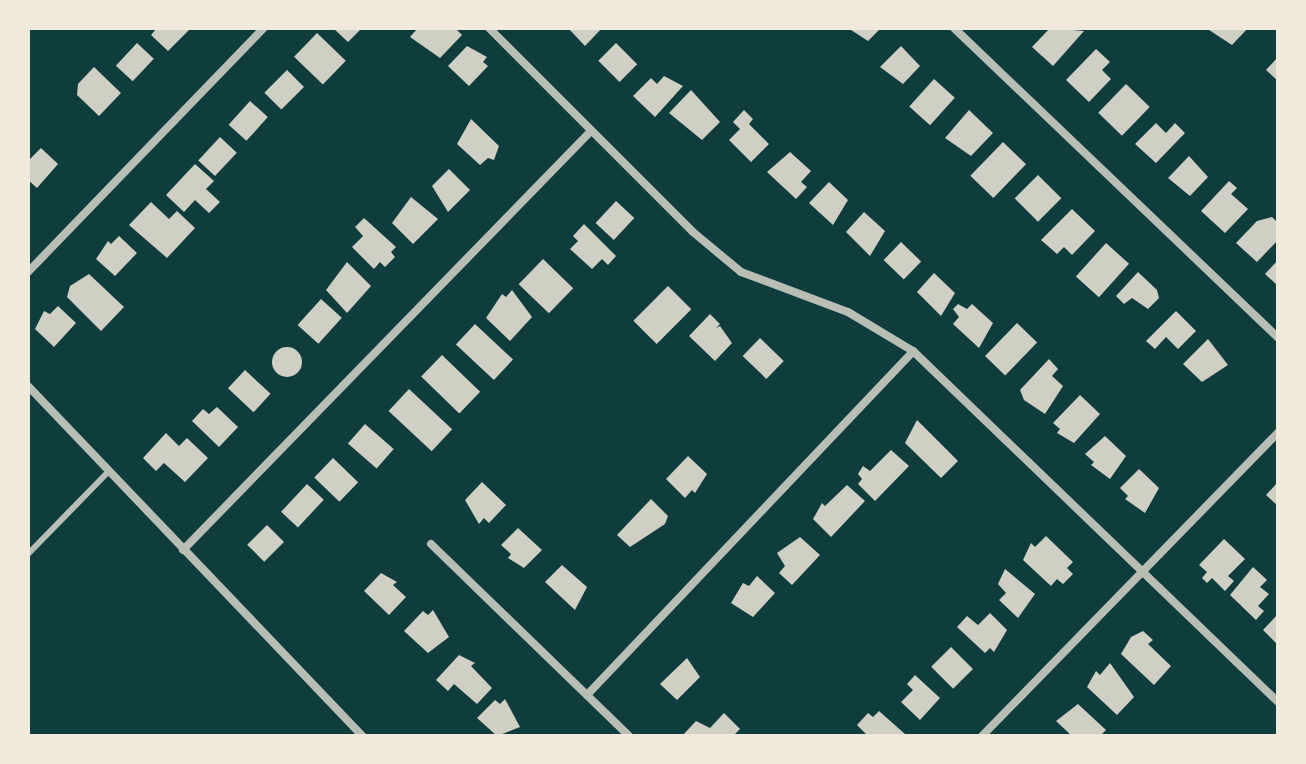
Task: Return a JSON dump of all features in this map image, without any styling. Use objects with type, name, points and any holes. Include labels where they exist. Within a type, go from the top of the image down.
[{"type":"street","points":[[28,272],[264,28]]},
{"type":"street","points":[[489,28],[590,132],[741,272],[848,312],[913,351],[1278,702]]},
{"type":"street","points":[[954,28],[1278,338]]},
{"type":"street","points":[[183,550],[590,132]]},
{"type":"street","points":[[587,695],[913,351]]},
{"type":"street","points":[[28,386],[363,736]]},
{"type":"street","points":[[982,736],[1278,433]]},
{"type":"street","points":[[431,544],[629,736]]},
{"type":"lane","points":[[28,554],[109,471]]},
{"type":"building","points":[[157,28],[191,28],[168,51],[151,35]]},
{"type":"building","points":[[333,28],[362,28],[348,42]]},
{"type":"building","points":[[418,28],[455,28],[462,35],[440,58],[410,37]]},
{"type":"building","points":[[568,28],[602,28],[585,46]]},
{"type":"building","points":[[848,28],[881,28],[868,41]]},
{"type":"building","points":[[1050,28],[1084,31],[1053,66],[1032,47]]},
{"type":"building","points":[[1211,28],[1248,28],[1232,45],[1209,30]]},
{"type":"building","points":[[317,33],[346,61],[323,85],[294,57]]},
{"type":"building","points":[[137,43],[154,59],[133,81],[116,66]]},
{"type":"building","points":[[616,43],[637,64],[620,82],[598,61]]},
{"type":"building","points":[[467,46],[487,57],[483,62],[488,66],[469,86],[448,66]]},
{"type":"building","points":[[901,46],[920,66],[903,84],[880,67]]},
{"type":"building","points":[[1096,49],[1110,62],[1102,70],[1111,79],[1089,102],[1066,80]]},
{"type":"building","points":[[1278,57],[1278,81],[1266,70]]},
{"type":"building","points":[[94,67],[121,93],[99,116],[77,95],[78,84]]},
{"type":"building","points":[[287,70],[304,87],[281,110],[264,93]]},
{"type":"building","points":[[664,76],[683,86],[655,117],[633,96],[651,78],[657,84]]},
{"type":"building","points":[[934,79],[955,98],[930,125],[909,106]]},
{"type":"building","points":[[1126,84],[1150,107],[1122,136],[1098,113]]},
{"type":"building","points":[[691,90],[720,122],[702,140],[669,113]]},
{"type":"building","points":[[250,101],[268,117],[246,141],[229,125]]},
{"type":"building","points":[[744,110],[753,119],[749,124],[769,144],[751,162],[729,140],[740,129],[733,122]]},
{"type":"building","points":[[969,110],[993,133],[971,156],[945,138]]},
{"type":"building","points":[[471,119],[499,146],[494,160],[488,158],[480,165],[457,144]]},
{"type":"building","points":[[1156,123],[1166,133],[1175,123],[1185,133],[1156,163],[1135,144]]},
{"type":"building","points":[[220,137],[237,153],[215,176],[198,160]]},
{"type":"building","points":[[1003,142],[1026,164],[993,198],[970,176]]},
{"type":"building","points":[[41,148],[58,164],[37,188],[28,180],[28,161]]},
{"type":"building","points":[[790,152],[811,171],[801,182],[807,187],[796,199],[767,172]]},
{"type":"building","points":[[1189,156],[1208,177],[1190,196],[1168,178]]},
{"type":"building","points":[[195,164],[214,181],[206,189],[220,202],[209,213],[195,200],[184,212],[166,195]]},
{"type":"building","points":[[449,169],[470,190],[448,212],[432,186]]},
{"type":"building","points":[[1038,175],[1061,198],[1038,222],[1015,198]]},
{"type":"building","points":[[1229,181],[1237,188],[1231,194],[1248,209],[1225,233],[1201,211]]},
{"type":"building","points":[[829,182],[848,200],[833,225],[809,203]]},
{"type":"building","points":[[411,197],[438,219],[413,244],[392,223]]},
{"type":"building","points":[[616,201],[634,218],[614,240],[596,223]]},
{"type":"building","points":[[151,202],[169,219],[177,211],[195,228],[167,258],[129,225]]},
{"type":"building","points":[[1072,209],[1095,231],[1072,255],[1064,247],[1057,254],[1041,240]]},
{"type":"building","points":[[864,212],[885,231],[870,256],[846,232]]},
{"type":"building","points":[[1272,217],[1278,223],[1278,240],[1257,262],[1236,243],[1257,221]]},
{"type":"building","points":[[364,218],[396,247],[391,252],[395,257],[385,267],[380,262],[374,269],[352,247],[363,236],[355,227]]},
{"type":"building","points":[[584,224],[616,256],[608,265],[602,259],[592,269],[570,249],[578,241],[573,236]]},
{"type":"building","points":[[119,236],[137,253],[115,276],[96,259],[108,241],[111,244]]},
{"type":"building","points":[[901,242],[921,261],[904,279],[884,260]]},
{"type":"building","points":[[1106,243],[1129,264],[1099,297],[1076,276]]},
{"type":"building","points":[[543,259],[573,288],[549,313],[519,284]]},
{"type":"building","points":[[1278,260],[1278,286],[1265,274]]},
{"type":"building","points":[[347,262],[371,286],[347,313],[326,290]]},
{"type":"building","points":[[1138,272],[1157,290],[1159,298],[1148,309],[1132,298],[1124,304],[1116,296]]},
{"type":"building","points":[[934,273],[955,293],[941,316],[917,292]]},
{"type":"building","points":[[89,274],[124,307],[101,331],[67,297],[70,286]]},
{"type":"building","points":[[668,286],[691,309],[657,344],[633,321]]},
{"type":"building","points":[[512,290],[532,317],[510,341],[486,318],[502,294],[506,297]]},
{"type":"building","points":[[321,299],[342,318],[318,344],[298,325]]},
{"type":"building","points":[[958,304],[967,309],[972,304],[993,323],[979,348],[953,324],[959,317],[953,309]]},
{"type":"building","points":[[58,306],[76,323],[54,347],[35,329],[44,311],[50,314]]},
{"type":"building","points":[[1176,311],[1196,331],[1178,349],[1166,337],[1155,349],[1146,341]]},
{"type":"building","points":[[710,314],[720,324],[716,328],[720,326],[732,343],[715,361],[689,336]]},
{"type":"building","points":[[1017,323],[1037,342],[1005,376],[985,356]]},
{"type":"building","points":[[475,324],[513,359],[494,380],[456,344]]},
{"type":"building","points":[[760,338],[784,361],[766,379],[743,356]]},
{"type":"building","points":[[1208,339],[1228,365],[1202,382],[1183,364]]},
{"type":"building","points":[[287,347],[298,351],[302,362],[298,373],[287,377],[276,373],[272,362],[276,351]]},
{"type":"building","points":[[442,355],[480,392],[459,413],[421,377]]},
{"type":"building","points":[[1049,359],[1058,369],[1052,376],[1063,386],[1045,414],[1024,400],[1020,390]]},
{"type":"building","points":[[245,370],[271,394],[254,412],[228,388]]},
{"type":"building","points":[[409,389],[452,429],[432,451],[389,411]]},
{"type":"building","points":[[1080,395],[1100,414],[1074,443],[1057,433],[1060,429],[1053,423]]},
{"type":"building","points":[[217,407],[238,427],[219,447],[192,421],[203,409],[209,414]]},
{"type":"building","points":[[917,420],[958,461],[941,478],[905,443]]},
{"type":"building","points":[[365,424],[394,449],[377,469],[348,444]]},
{"type":"building","points":[[166,433],[179,446],[187,438],[208,458],[185,482],[164,463],[156,471],[143,458]]},
{"type":"building","points":[[1105,436],[1126,456],[1110,479],[1091,465],[1094,462],[1085,454]]},
{"type":"building","points":[[891,450],[909,466],[875,501],[858,484],[862,479],[858,474],[863,466],[870,471]]},
{"type":"building","points":[[688,456],[707,474],[695,493],[692,490],[685,498],[666,479]]},
{"type":"building","points":[[333,458],[358,482],[339,502],[314,477]]},
{"type":"building","points":[[1139,469],[1159,488],[1145,513],[1125,499],[1128,496],[1120,488]]},
{"type":"building","points":[[482,482],[506,505],[489,523],[484,518],[479,524],[465,500]]},
{"type":"building","points":[[1278,482],[1278,506],[1266,495]]},
{"type":"building","points":[[307,484],[324,500],[298,527],[281,512]]},
{"type":"building","points":[[847,485],[865,501],[831,537],[813,519],[822,503],[825,506]]},
{"type":"building","points":[[651,499],[668,516],[665,524],[630,547],[617,535]]},
{"type":"building","points":[[267,525],[284,542],[264,562],[247,545]]},
{"type":"building","points":[[518,528],[542,550],[524,568],[508,558],[511,554],[501,545]]},
{"type":"building","points":[[1046,536],[1073,562],[1067,568],[1073,574],[1063,584],[1057,579],[1051,586],[1023,560],[1031,543],[1035,547]]},
{"type":"building","points":[[800,537],[820,555],[792,585],[779,573],[785,566],[777,553]]},
{"type":"building","points":[[1224,539],[1245,559],[1228,576],[1234,581],[1225,591],[1212,578],[1207,583],[1202,578],[1207,572],[1199,565]]},
{"type":"building","points":[[562,565],[587,587],[575,610],[545,582]]},
{"type":"building","points":[[1253,567],[1267,580],[1260,587],[1269,594],[1258,606],[1264,611],[1256,620],[1230,595]]},
{"type":"building","points":[[1005,569],[1035,594],[1018,618],[999,600],[1006,593],[998,584]]},
{"type":"building","points":[[381,573],[397,582],[393,585],[406,597],[389,615],[364,591]]},
{"type":"building","points":[[757,576],[775,593],[753,617],[731,603],[743,583],[749,586]]},
{"type":"building","points":[[433,610],[449,637],[428,653],[404,631],[423,611],[428,615]]},
{"type":"building","points":[[990,613],[1007,630],[994,652],[990,648],[985,653],[957,627],[967,616],[978,625]]},
{"type":"building","points":[[1278,614],[1278,645],[1263,630]]},
{"type":"building","points":[[1143,631],[1153,640],[1148,644],[1171,666],[1154,685],[1121,654],[1131,637]]},
{"type":"building","points":[[951,647],[973,669],[953,689],[931,667]]},
{"type":"building","points":[[459,655],[475,663],[471,666],[492,688],[477,704],[454,684],[448,691],[436,680]]},
{"type":"building","points":[[687,658],[700,677],[677,700],[660,684]]},
{"type":"building","points":[[1110,663],[1134,697],[1117,715],[1087,687],[1096,671],[1100,675]]},
{"type":"building","points":[[915,675],[940,698],[920,720],[901,702],[913,690],[907,684]]},
{"type":"building","points":[[505,699],[520,727],[497,736],[477,718],[495,700],[500,704]]},
{"type":"building","points":[[1078,704],[1106,730],[1100,736],[1072,736],[1056,721]]},
{"type":"building","points":[[879,711],[905,734],[868,736],[857,725],[868,713],[873,717]]},
{"type":"building","points":[[724,713],[740,729],[733,736],[682,736],[696,721],[710,728]]}]
